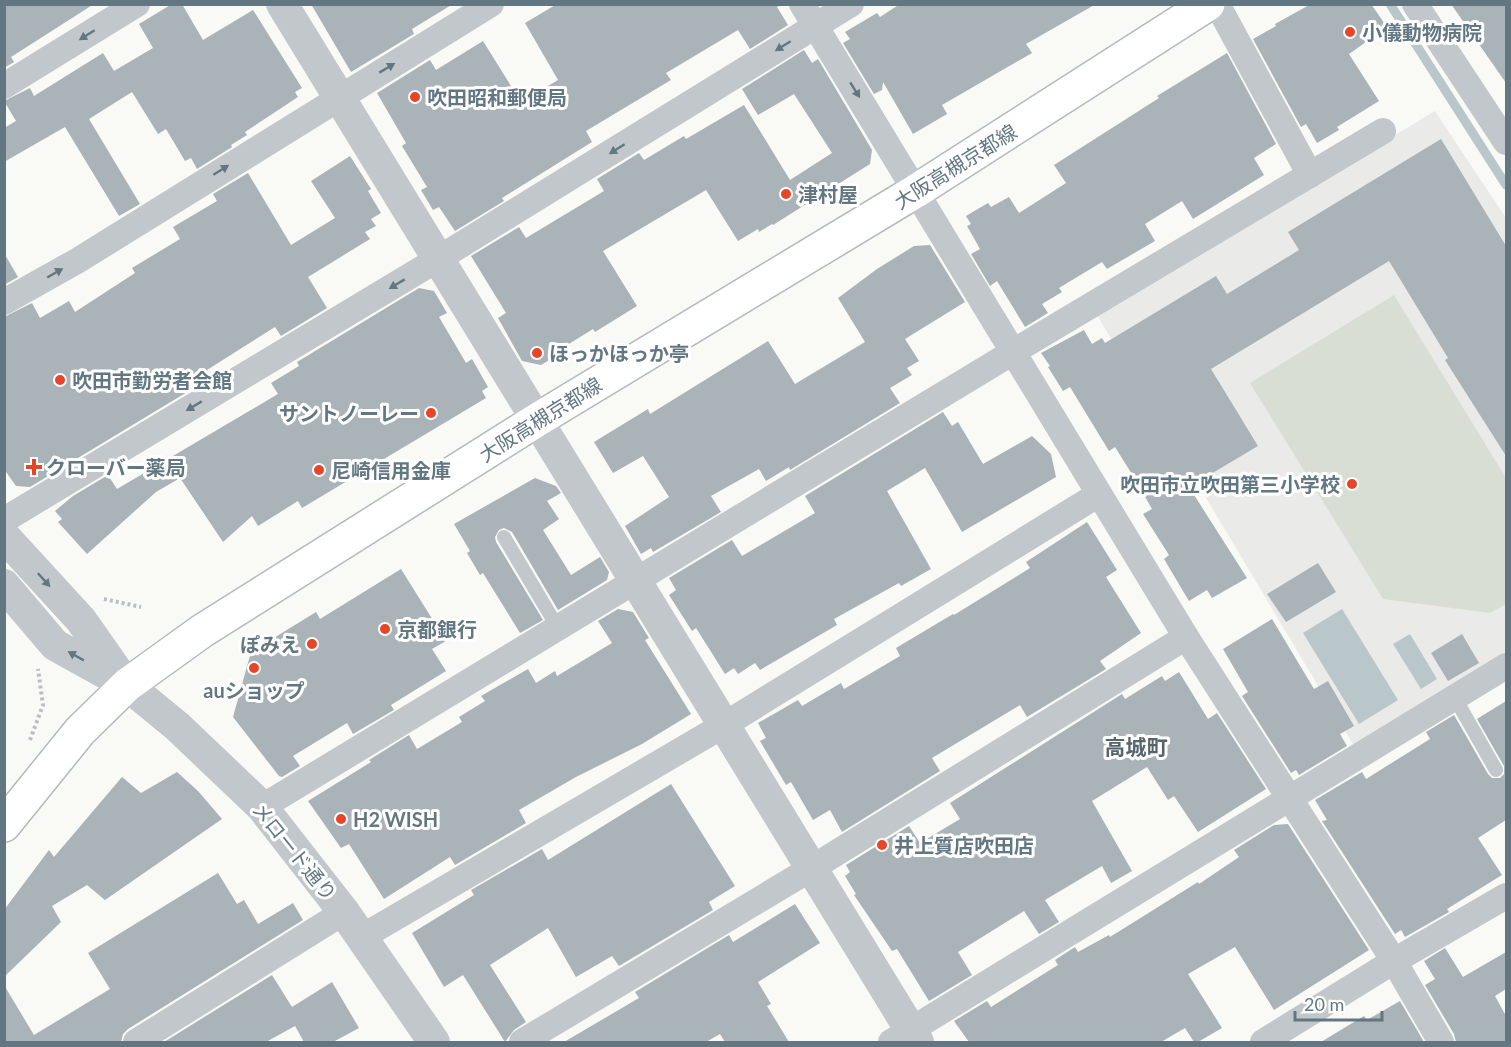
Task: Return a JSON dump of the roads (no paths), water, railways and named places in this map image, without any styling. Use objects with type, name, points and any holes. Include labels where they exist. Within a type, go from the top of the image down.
[{"type":"main road","name":"大阪高槻京都線","points":[[7,815],[80,731],[127,685],[202,632],[537,420],[916,191],[1208,4]]},
{"type":"street","points":[[4,86],[136,4]]},
{"type":"street","points":[[282,4],[812,868],[907,1038],[1506,666]]},
{"type":"street","points":[[4,302],[77,261],[490,4]]},
{"type":"street","points":[[4,520],[438,259],[809,15],[851,4]]},
{"type":"street","points":[[1217,4],[1310,175]]},
{"type":"street","points":[[1415,4],[1506,142]]},
{"type":"street","points":[[809,15],[1186,637],[1395,961],[1441,1042]]},
{"type":"street","points":[[262,807],[1013,352],[1383,131]]},
{"type":"street","points":[[362,937],[724,725],[1099,494]]},
{"type":"street","name":"メロード通り","points":[[4,536],[81,620],[127,685]]},
{"type":"street","name":"メロード通り","points":[[4,585],[55,645],[127,685],[178,727],[262,807],[362,937],[426,1040]]},
{"type":"street","points":[[522,1042],[812,868],[1186,637]]},
{"type":"street","points":[[1263,1042],[1506,896]]},
{"type":"street","points":[[136,1042],[344,912]]},
{"type":"lane","points":[[504,537],[558,628]]},
{"type":"lane","points":[[1455,698],[1496,770]]},
{"type":"waterway","points":[[1390,4],[1506,185]]},
{"type":"place","name":"小儀動物病院","points":[[1350,32]]},
{"type":"place","name":"吹田昭和郵便局","points":[[415,97]]},
{"type":"place","name":"津村屋","points":[[786,194]]},
{"type":"place","name":"ほっかほっか亭","points":[[537,353]]},
{"type":"place","name":"吹田市勤労者会館","points":[[60,380]]},
{"type":"place","name":"サントノーレー","points":[[431,413]]},
{"type":"place","name":"クローバー薬局","points":[[34,467]]},
{"type":"place","name":"尼崎信用金庫","points":[[319,470]]},
{"type":"place","name":"吹田市立吹田第三小学校","points":[[1352,484]]},
{"type":"place","name":"京都銀行","points":[[385,629]]},
{"type":"place","name":"ぽみえ","points":[[312,644]]},
{"type":"place","name":"auショップ","points":[[254,668]]},
{"type":"place","name":"H2 WISH","points":[[341,819]]},
{"type":"place","name":"井上質店吹田店","points":[[882,845]]},
{"type":"district","name":"高城町","points":[[1136,746]]}]
